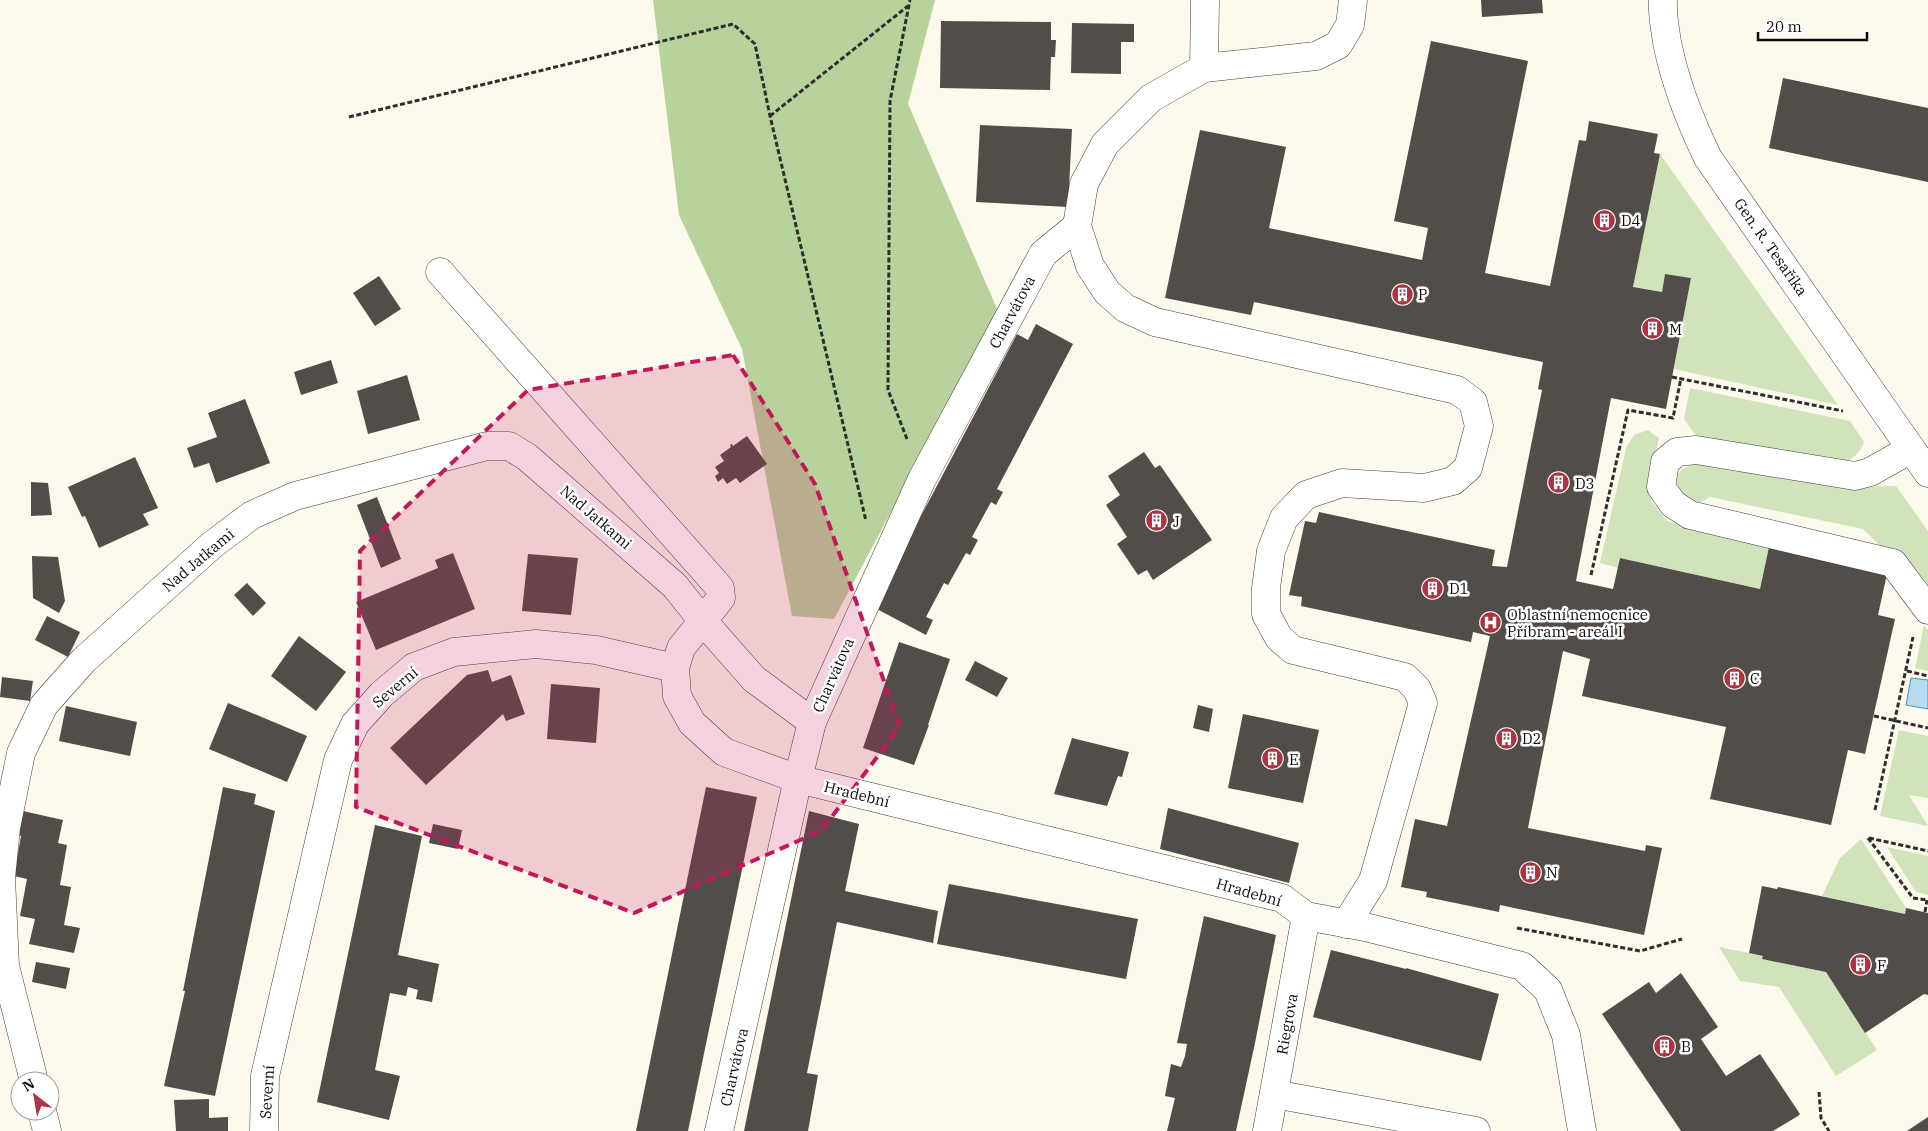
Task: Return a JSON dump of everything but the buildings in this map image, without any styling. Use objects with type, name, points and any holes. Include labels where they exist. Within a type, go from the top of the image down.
[{"type":"street","points":[[1204,68],[1205,0]]},
{"type":"street","points":[[1346,924],[1372,882],[1423,703],[1417,689],[1405,677],[1293,650],[1279,638],[1266,614],[1266,588],[1271,551],[1284,518],[1306,495],[1342,483],[1424,488],[1453,481],[1468,468],[1479,426],[1473,402],[1457,390],[1165,324],[1148,318],[1126,308],[1107,292],[1090,266],[1077,226],[1084,184],[1105,144],[1151,98],[1204,68],[1316,56],[1338,45],[1350,25],[1353,0]]},
{"type":"street","name":"Gen. R. Tesaříka","points":[[1663,0],[1662,13],[1672,65],[1690,121],[1708,158],[1928,473]]},
{"type":"street","name":"Charvátova","points":[[719,1131],[812,722],[879,570],[922,479],[1044,254],[1077,226]]},
{"type":"street","points":[[440,272],[720,588],[721,598],[681,648],[675,668],[677,696],[692,723],[724,752],[798,779]]},
{"type":"street","name":"Nad Jatkami","points":[[31,1071],[5,966],[1,878],[6,828],[21,753],[44,705],[84,660],[212,545],[252,515],[295,496],[487,446],[508,446],[527,457],[675,586],[754,679],[812,722]]},
{"type":"street","points":[[1911,449],[1870,472],[1855,476],[1696,450],[1677,452],[1665,462],[1661,488],[1673,504],[1690,515],[1893,563],[1921,621]]},
{"type":"street","name":"Severní","points":[[264,1131],[268,1066],[338,760],[355,724],[382,694],[414,667],[454,652],[536,644],[596,650],[675,668]]},
{"type":"street","name":"Hradební","points":[[798,779],[1282,898],[1306,916],[1365,927],[1522,966],[1548,990],[1566,1035],[1582,1131]]},
{"type":"street","name":"Riegrova","points":[[1267,1131],[1306,916]]},
{"type":"street","points":[[1274,1094],[1476,1131]]},
{"type":"path","points":[[910,0],[890,101],[888,390],[922,479]]},
{"type":"path","points":[[770,116],[908,5]]},
{"type":"path","points":[[349,117],[733,24],[755,44],[770,116],[858,492],[879,570]]},
{"type":"path","points":[[1672,377],[1846,411]]},
{"type":"path","points":[[1591,575],[1628,410],[1673,418],[1681,378]]},
{"type":"path","points":[[1875,810],[1894,721],[1921,621]]},
{"type":"path","points":[[1907,671],[1928,676]]},
{"type":"path","points":[[1874,716],[1928,728]]},
{"type":"path","points":[[1925,912],[1928,900],[1913,898],[1868,838],[1928,851]]},
{"type":"path","points":[[1515,928],[1640,951],[1682,939]]},
{"type":"path","points":[[1819,1092],[1821,1118],[1830,1131]]},
{"type":"highlighted area","points":[[733,355],[815,484],[900,727],[821,831],[634,913],[356,807],[360,551],[528,390]]},
{"type":"green space","points":[[653,0],[935,0],[908,104],[998,311],[834,619],[792,616],[742,349],[679,215]]},
{"type":"green space","points":[[1660,154],[1838,405],[1674,369],[1691,278],[1665,274],[1662,292],[1633,287]]},
{"type":"green space","points":[[1690,388],[1850,421],[1864,442],[1855,456],[1840,465],[1707,444],[1694,433],[1684,419]]},
{"type":"green space","points":[[1648,430],[1659,438],[1650,476],[1651,501],[1667,521],[1769,547],[1760,589],[1620,558],[1618,568],[1600,563],[1626,448],[1634,435]]},
{"type":"green space","points":[[1698,463],[1858,487],[1896,486],[1928,531],[1928,590],[1926,592],[1863,529],[1710,497],[1701,502],[1687,502],[1674,483],[1683,469]]},
{"type":"green space","points":[[1924,625],[1928,630],[1928,671],[1915,668]]},
{"type":"green space","points":[[1899,730],[1928,736],[1928,798],[1909,795],[1928,826],[1880,816]]},
{"type":"green space","points":[[1861,839],[1906,908],[1905,914],[1822,896],[1840,858]]},
{"type":"green space","points":[[1887,847],[1928,856],[1928,895],[1916,892]]},
{"type":"green space","points":[[1719,947],[1763,956],[1763,959],[1826,972],[1877,1050],[1836,1076],[1779,987],[1740,981]]},
{"type":"water","points":[[1911,678],[1928,680],[1928,709],[1906,705]]},
{"type":"place","name":"D4","points":[[1605,220]]},
{"type":"place","name":"P","points":[[1402,294]]},
{"type":"place","name":"M","points":[[1653,329]]},
{"type":"place","name":"D3","points":[[1559,483]]},
{"type":"place","name":"J","points":[[1157,521]]},
{"type":"place","name":"D1","points":[[1433,588]]},
{"type":"place","name":"Oblastní nemocnice Příbram - areál I","points":[[1491,623]]},
{"type":"place","name":"C","points":[[1734,678]]},
{"type":"place","name":"D2","points":[[1506,738]]},
{"type":"place","name":"E","points":[[1273,759]]},
{"type":"place","name":"N","points":[[1530,872]]},
{"type":"place","name":"F","points":[[1861,965]]},
{"type":"place","name":"B","points":[[1665,1046]]}]
